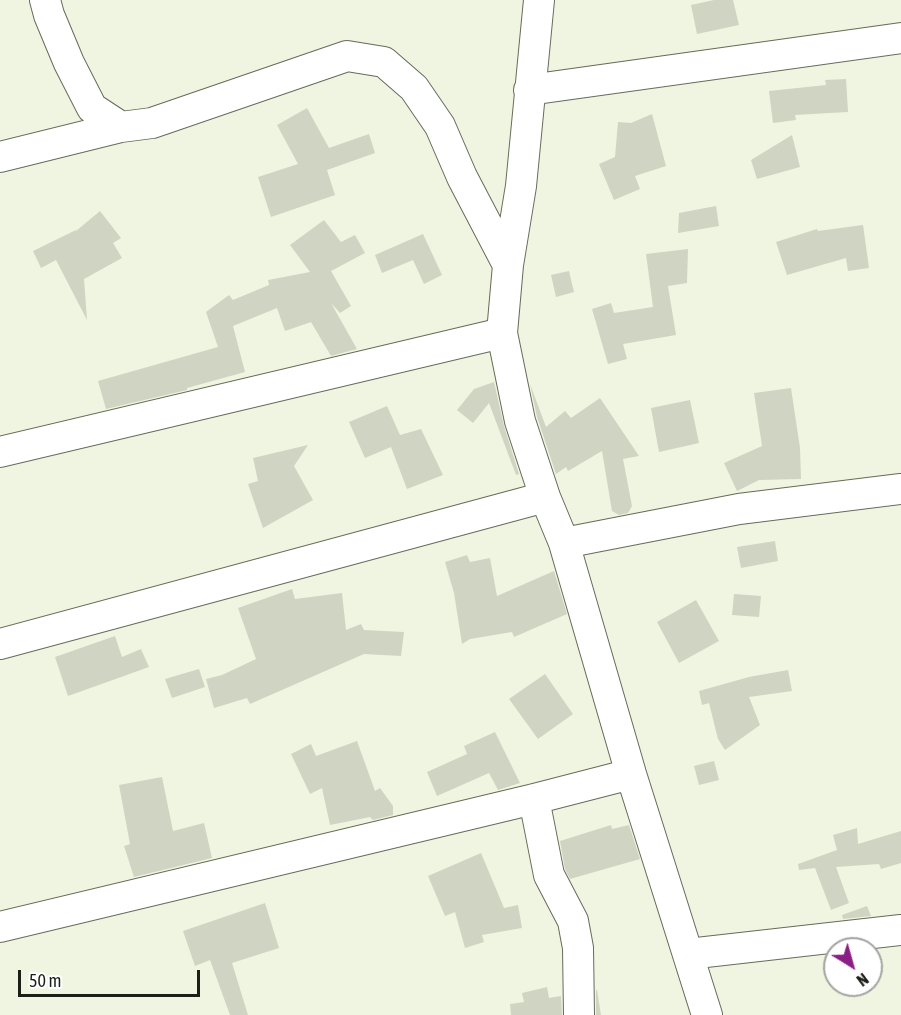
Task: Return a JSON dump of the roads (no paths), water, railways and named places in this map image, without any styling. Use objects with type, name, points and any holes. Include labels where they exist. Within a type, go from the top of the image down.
[{"type":"street","points":[[45,0],[69,63],[92,108],[121,127]]},
{"type":"street","points":[[539,0],[521,186],[508,266],[502,333],[520,421],[545,497],[564,543],[631,774],[707,1015]]},
{"type":"street","points":[[529,90],[901,38]]},
{"type":"street","points":[[0,157],[121,127],[152,123],[346,56],[384,62],[414,88],[440,126],[462,177],[508,266]]},
{"type":"street","points":[[0,452],[502,333]]},
{"type":"street","points":[[564,543],[739,509],[901,489]]},
{"type":"street","points":[[0,644],[545,497]]},
{"type":"street","points":[[0,927],[631,774]]},
{"type":"street","points":[[534,799],[549,875],[573,921],[578,948],[579,1015]]},
{"type":"street","points":[[688,954],[901,930]]}]
